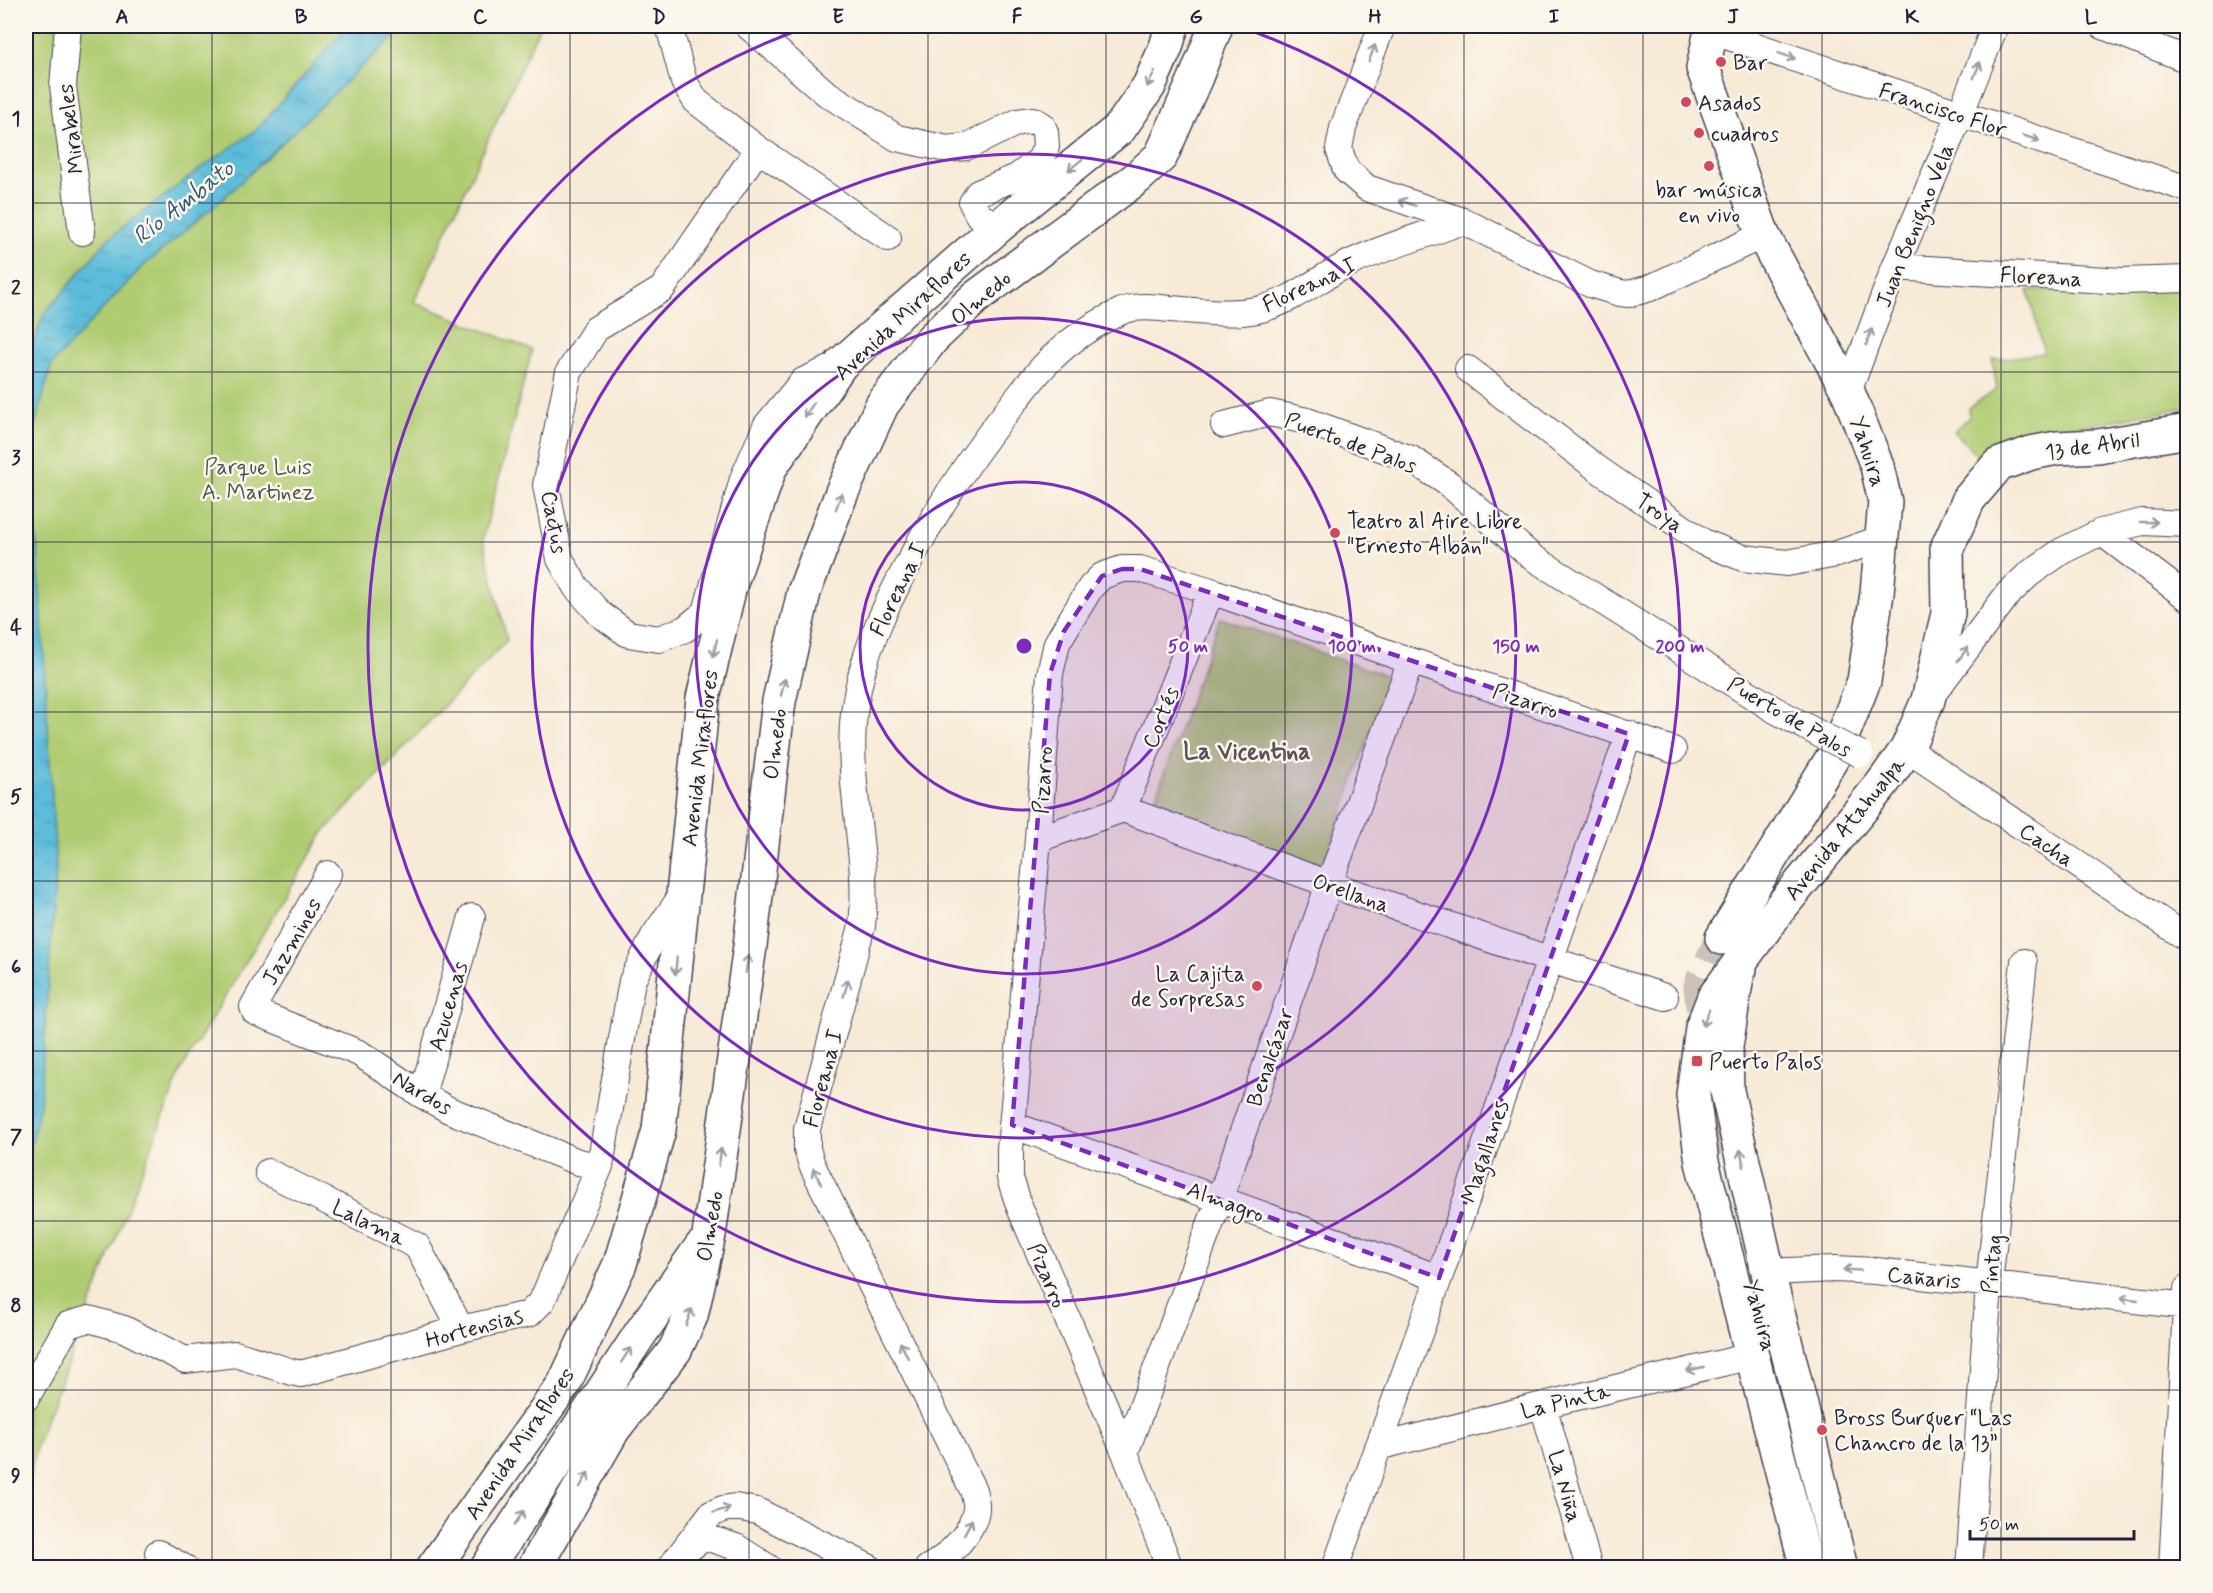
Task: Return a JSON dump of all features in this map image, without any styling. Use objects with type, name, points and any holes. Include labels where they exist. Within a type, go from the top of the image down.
[{"type":"main road","name":"Olmedo","points":[[534,1568],[613,1430],[675,1350],[691,1316],[709,1235],[750,946],[779,701],[804,592],[842,492],[882,405],[932,339],[975,298],[1137,178],[1161,156],[1216,26]]},
{"type":"main road","name":"Yahuira","points":[[1709,27],[1703,68],[1763,235],[1848,392],[1877,466],[1885,502],[1877,593],[1864,681],[1836,752],[1735,944]]},
{"type":"main road","name":"Avenida Miraflores","points":[[433,1568],[564,1384],[620,1264],[659,1130],[703,698],[730,586],[770,468],[841,364],[999,226],[1120,128],[1149,86],[1168,33]]},
{"type":"main road","name":"13 de Abril","points":[[1998,465],[2031,453],[2057,448],[2098,446],[2187,431]]},
{"type":"main road","name":"Avenida Atahualpa","points":[[1824,1566],[1752,1356],[1702,1162],[1693,1095],[1702,1028],[1735,944],[1882,783],[1907,749],[1928,700],[1948,613],[1947,548],[1969,499],[1998,465]]},
{"type":"main road","name":"Avenida Atahualpa","points":[[1735,944],[1737,976],[1726,1047],[1727,1091],[1768,1272],[1824,1566]]},
{"type":"main road","name":"Yahuira","points":[[1719,1155],[1824,1566]]},
{"type":"main road","points":[[487,1568],[640,1334],[709,1235]]},
{"type":"street","name":"Mirabeles","points":[[68,26],[63,86],[82,232]]},
{"type":"street","points":[[669,26],[684,82],[696,101],[758,149],[888,238]]},
{"type":"street","points":[[748,26],[826,93],[897,138],[947,149],[966,147],[1018,122],[1033,120],[1042,125],[1046,147],[1040,160],[1017,177],[978,193],[972,203],[979,216],[999,226]]},
{"type":"street","points":[[1382,26],[1343,128],[1340,149],[1343,165],[1357,182],[1378,194],[1462,221],[1590,284],[1629,294],[1650,288],[1763,235]]},
{"type":"street","name":"Juan Benigno Vela","points":[[1848,392],[1894,267],[1995,26]]},
{"type":"street","points":[[2103,26],[2187,60]]},
{"type":"street","name":"Francisco Flor","points":[[1709,27],[1959,115],[2187,189]]},
{"type":"street","name":"Cactus","points":[[758,149],[662,289],[596,329],[569,372],[546,485],[560,559],[576,586],[600,614],[628,634],[659,639],[685,629],[705,612],[743,479],[766,426],[803,381],[841,364]]},
{"type":"street","name":"Floreana I","points":[[928,1568],[956,1548],[970,1525],[976,1509],[973,1490],[817,1175],[807,1149],[807,1129],[862,926],[866,891],[853,760],[853,728],[859,689],[873,637],[917,544],[961,471],[1049,360],[1076,337],[1129,308],[1243,312],[1263,308],[1304,290],[1353,262],[1462,221]]},
{"type":"street","name":"Floreana","points":[[1894,267],[2122,281],[2187,279]]},
{"type":"street","name":"Troya","points":[[1468,369],[1598,469],[1702,542],[1743,558],[1787,563],[1837,554],[1883,538]]},
{"type":"street","name":"Puerto de Palos","points":[[1224,424],[1270,413],[1307,421],[1411,459],[1449,484],[1532,558],[1775,710],[1860,754],[1882,783]]},
{"type":"street","points":[[1928,700],[2008,594],[2028,574],[2062,551],[2101,532],[2142,522],[2187,524]]},
{"type":"street","points":[[2101,532],[2187,598]]},
{"type":"street","name":"Pizarro","points":[[1170,1568],[1125,1453],[1015,1196],[1009,1166],[1053,658],[1064,631],[1091,587],[1108,573],[1129,568],[1140,569],[1211,591],[1673,750]]},
{"type":"street","name":"Cortés","points":[[1123,809],[1211,591]]},
{"type":"street","name":"Benalcázar","points":[[1125,1453],[1220,1198],[1329,884],[1412,661]]},
{"type":"street","name":"Magallanes","points":[[1338,1564],[1629,734]]},
{"type":"street","name":"Cacha","points":[[1907,749],[2187,939]]},
{"type":"street","points":[[1038,839],[1123,809]]},
{"type":"street","name":"Orellana","points":[[1123,809],[1329,884],[1665,997]]},
{"type":"street","name":"Jazmines","points":[[253,1007],[328,874]]},
{"type":"street","name":"Hortensias","points":[[26,1398],[68,1325],[83,1320],[98,1320],[124,1329],[186,1360],[225,1353],[235,1354],[301,1374],[461,1329],[529,1314],[542,1301],[600,1166],[632,981],[654,936],[683,894]]},
{"type":"street","name":"Azucenas","points":[[422,1095],[472,917]]},
{"type":"street","name":"Pintag","points":[[1969,1568],[1989,1284],[2024,962]]},
{"type":"street","name":"Nardos","points":[[253,1007],[255,1011],[359,1053],[449,1110],[567,1157],[600,1166]]},
{"type":"street","name":"Almagro","points":[[1012,1125],[1439,1278]]},
{"type":"street","name":"Lalama","points":[[268,1172],[417,1246],[461,1329]]},
{"type":"street","name":"Cañaris","points":[[1768,1272],[1835,1269],[1876,1271],[1989,1284],[2187,1300]]},
{"type":"street","points":[[2172,1568],[2187,1300]]},
{"type":"street","name":"La Pinta","points":[[1378,1447],[1543,1405],[1752,1356]]},
{"type":"street","name":"La Niña","points":[[1543,1405],[1589,1568]]},
{"type":"street","points":[[674,1563],[711,1514],[735,1507],[758,1511],[870,1568]]},
{"type":"street","points":[[674,1563],[705,1537],[736,1547],[769,1568]]},
{"type":"street","points":[[158,1553],[185,1568]]},
{"type":"highlighted area","points":[[1122,569],[1140,569],[1629,734],[1439,1278],[1012,1125],[1050,674],[1064,631],[1102,576]]},
{"type":"green space","name":"Parque Luis A. Martinez","points":[[26,26],[540,26],[414,302],[532,350],[483,539],[507,640],[324,832],[182,1068],[37,1443],[26,1498]]},
{"type":"green space","points":[[2187,288],[2187,407],[2075,427],[1982,460],[1954,431],[1969,417],[1969,408],[1997,389],[1992,360],[2044,353],[2028,290],[2103,291]]},
{"type":"green space","points":[[1220,618],[1390,677],[1321,872],[1150,813]]},
{"type":"water","name":"Río Ambato","points":[[348,26],[405,26],[224,198],[140,269],[52,364],[27,453],[38,552],[56,867],[40,1104],[26,1169],[26,363],[44,314],[109,238],[201,168],[255,131]]},
{"type":"tunnel","points":[[1719,1155],[1700,985],[1722,938]]},
{"type":"place","name":"Bar","points":[[1721,62]]},
{"type":"place","name":"Asados","points":[[1686,102]]},
{"type":"place","name":"cuadros","points":[[1699,133]]},
{"type":"place","name":"bar música en vivo","points":[[1709,166]]},
{"type":"place","name":"Teatro al Aire Libre \"Ernesto Albán\"","points":[[1335,533]]},
{"type":"place","name":"La Cajita de Sorpresas","points":[[1257,986]]},
{"type":"place","name":"Puerto Palos","points":[[1697,1061]]},
{"type":"place","name":"Bross Burguer “Las Chancro de la 13”","points":[[1822,1430]]},
{"type":"district","name":"La Vicentina","points":[[1247,751]]}]
